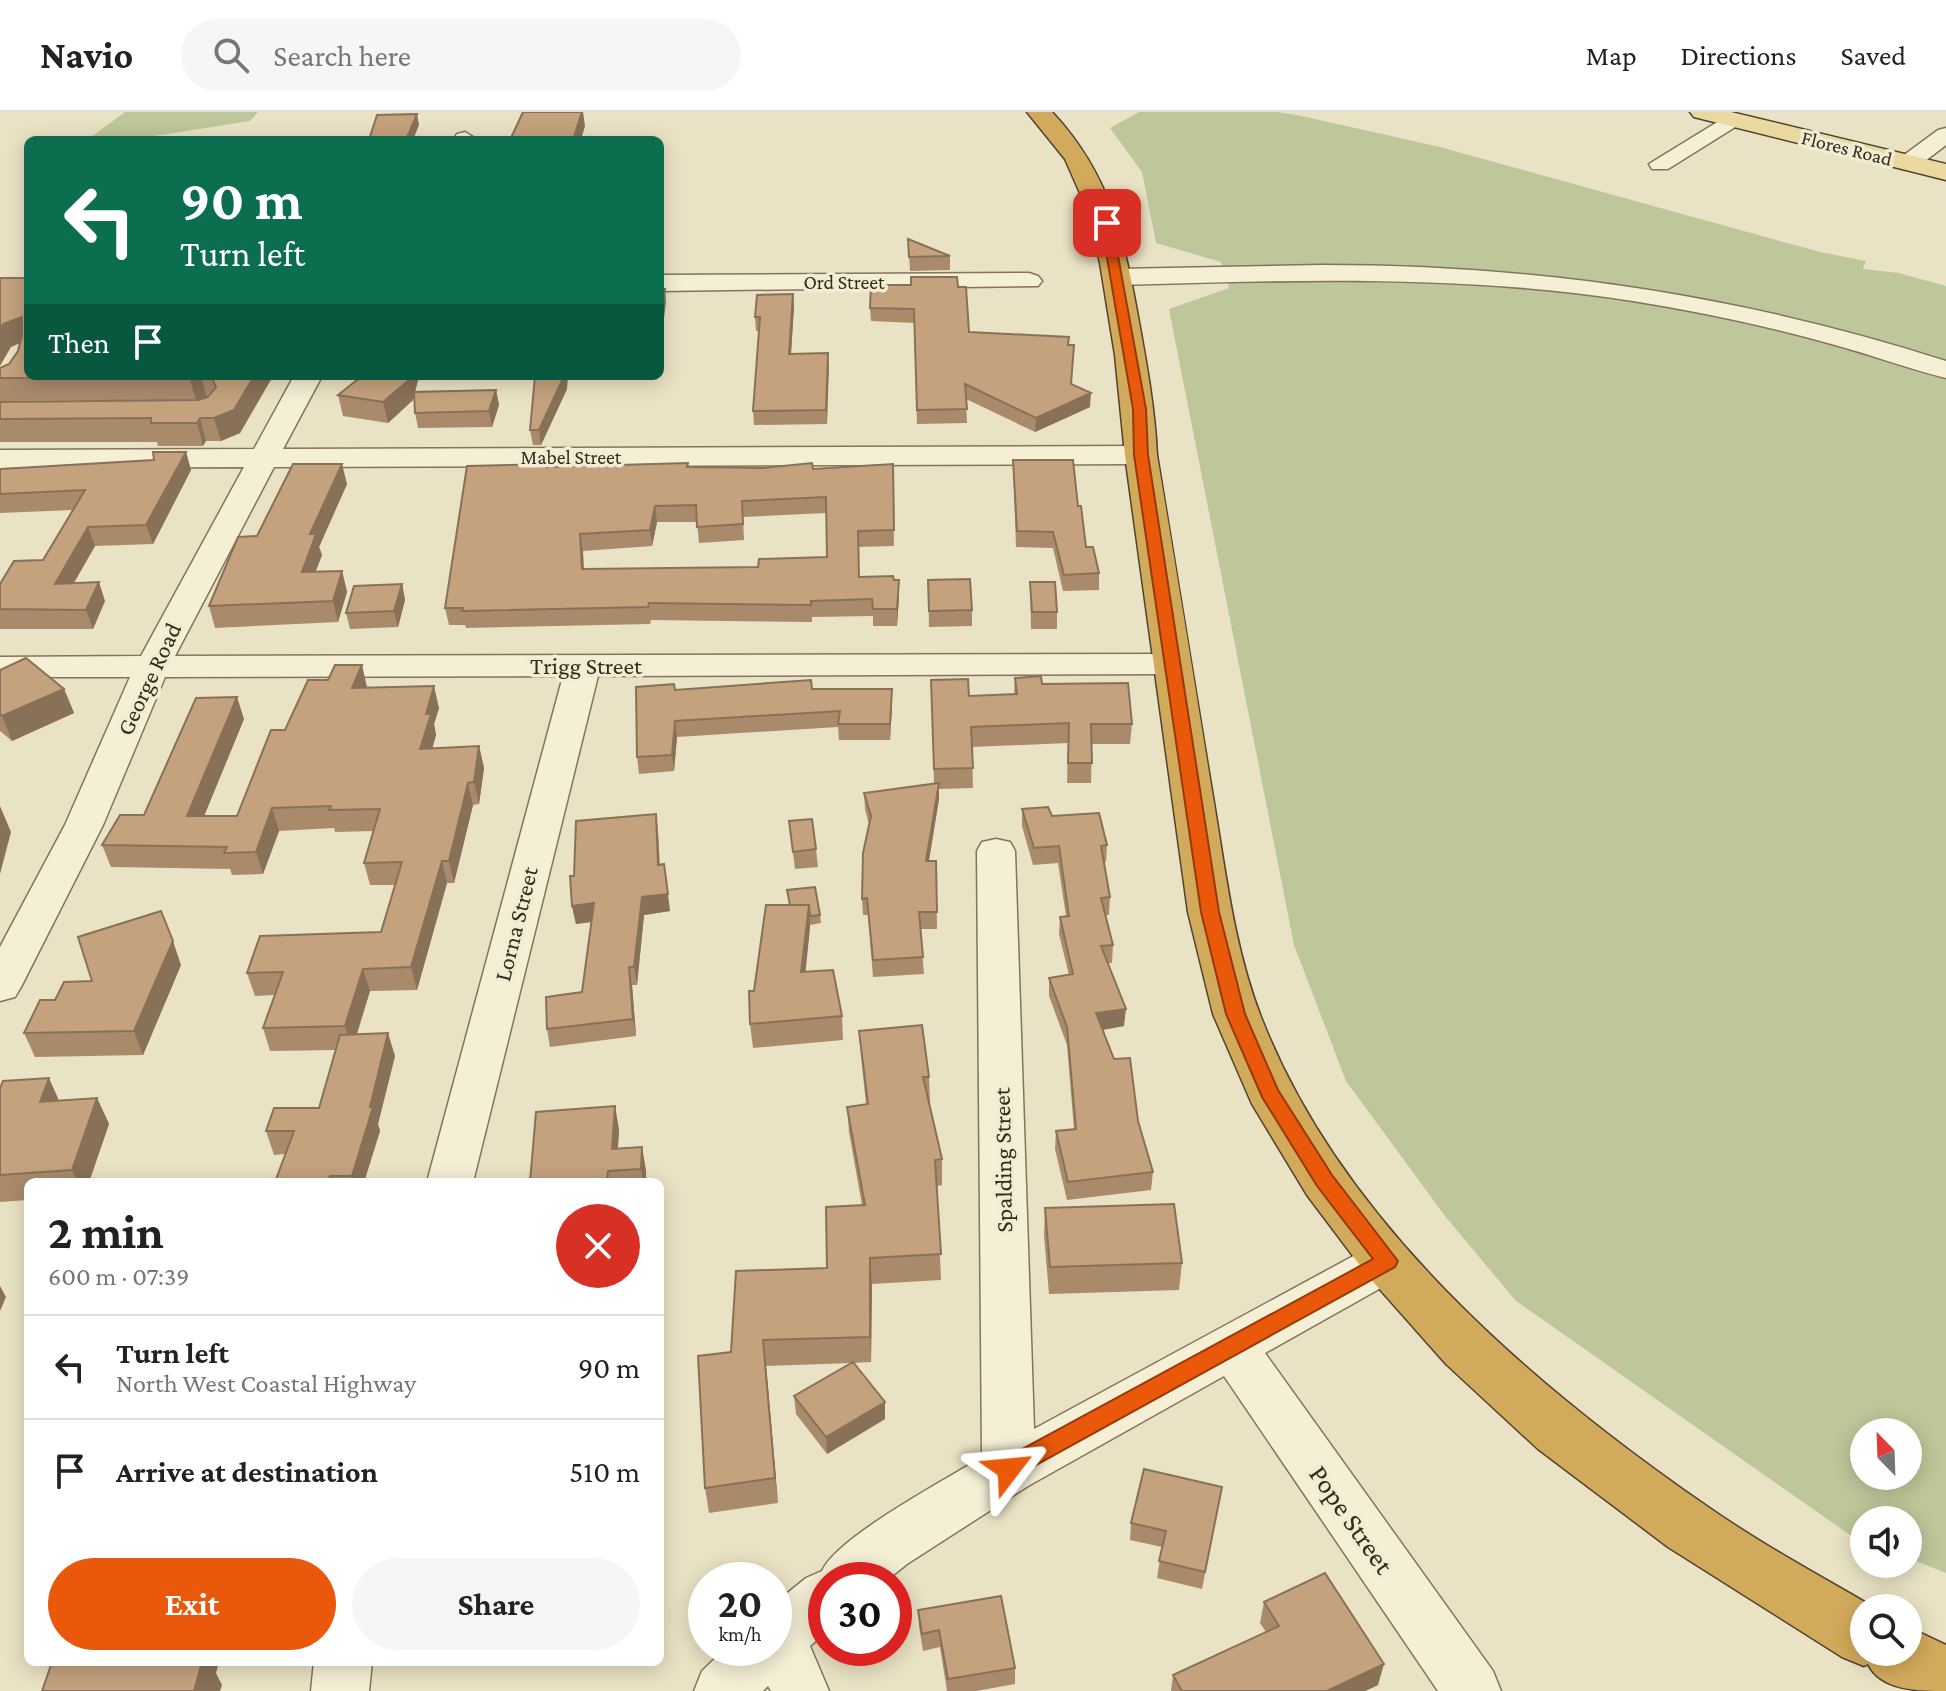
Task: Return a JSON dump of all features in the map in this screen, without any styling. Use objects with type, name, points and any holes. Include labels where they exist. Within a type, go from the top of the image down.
[{"type":"highway","points":[[1039,112],[1066,142],[1095,191],[1107,223],[1139,409],[1141,455],[1210,912],[1236,1014],[1269,1091],[1325,1181],[1387,1261],[1466,1348],[1558,1431],[1689,1528],[1850,1627]]},
{"type":"highway","points":[[1922,1666],[1946,1678]]},
{"type":"main road","name":"Flores Road","points":[[1702,112],[1946,172]]},
{"type":"street","points":[[1660,164],[1732,119]]},
{"type":"street","points":[[1908,163],[1946,135]]},
{"type":"street","points":[[1117,277],[1415,273],[1527,280],[1677,300],[1756,316],[1887,350],[1946,370]]},
{"type":"street","name":"Ord Street","points":[[664,283],[1029,281]]},
{"type":"street","name":"George Road","points":[[0,987],[84,825],[152,667],[306,380]]},
{"type":"street","name":"Mabel Street","points":[[0,459],[1141,455]]},
{"type":"street","name":"Trigg Street","points":[[0,667],[1173,664]]},
{"type":"street","name":"Lorna Street","points":[[451,1178],[583,666]]},
{"type":"street","name":"Spalding Street","points":[[996,851],[1009,1469]]},
{"type":"street","points":[[868,1562],[887,1546],[1009,1469],[1387,1261]]},
{"type":"street","name":"Pope Street","points":[[1232,1346],[1472,1691]]},
{"type":"street","points":[[792,1625],[808,1611]]},
{"type":"street","points":[[340,1691],[343,1666]]},
{"type":"street","points":[[723,1691],[748,1666]]},
{"type":"street","points":[[786,1666],[800,1691]]},
{"type":"green space","points":[[125,112],[258,112],[250,121],[154,136],[92,136]]},
{"type":"green space","points":[[1139,112],[1277,112],[1440,147],[1820,252],[1866,261],[1863,269],[1899,273],[1946,286],[1946,1573],[1922,1564],[1922,1506],[1850,1506],[1850,1535],[1516,1301],[1445,1216],[1346,1081],[1294,945],[1169,309],[1229,288],[1221,262],[1156,243],[1142,172],[1110,128]]},
{"type":"building","points":[[523,112],[582,112],[574,136],[512,136]]},
{"type":"building","points":[[417,114],[408,136],[370,136],[377,115]]},
{"type":"building","points":[[908,239],[950,256],[909,257]]},
{"type":"building","points":[[911,277],[957,277],[958,287],[966,287],[969,332],[1069,337],[1068,345],[1074,345],[1071,384],[1091,393],[1036,418],[965,384],[967,409],[917,410],[914,309],[870,308],[871,285],[911,285]]},
{"type":"building","points":[[0,278],[24,278],[24,378],[0,378],[0,368],[9,364],[18,351],[22,317],[3,324],[0,330]]},
{"type":"building","points":[[793,294],[789,354],[828,353],[826,410],[753,411],[760,317],[755,317],[757,295]]},
{"type":"building","points":[[213,380],[252,380],[234,410],[214,418],[200,418],[197,423],[151,423],[151,418],[0,419],[0,402],[198,400],[208,397],[216,387]]},
{"type":"building","points":[[357,380],[409,380],[383,402],[338,395]]},
{"type":"building","points":[[535,380],[562,380],[539,430],[530,430]]},
{"type":"building","points":[[496,390],[489,411],[415,413],[414,392]]},
{"type":"building","points":[[153,452],[186,452],[146,525],[88,527],[55,584],[99,582],[86,610],[0,609],[0,584],[14,561],[43,560],[85,490],[0,494],[0,469],[154,460]]},
{"type":"building","points":[[1013,460],[1073,460],[1086,547],[1093,547],[1099,573],[1064,575],[1053,532],[1017,531]]},
{"type":"building","points":[[688,463],[687,467],[763,468],[812,463],[813,469],[893,464],[894,530],[858,531],[859,577],[893,576],[894,580],[899,580],[897,609],[873,609],[872,599],[811,601],[811,605],[649,603],[648,607],[462,611],[463,608],[445,608],[467,466],[547,464],[546,467]],"holes":[[[826,497],[827,557],[759,559],[758,567],[582,569],[580,534],[650,530],[655,506],[696,505],[697,527],[743,524],[742,501]]]},
{"type":"building","points":[[293,464],[342,464],[310,534],[316,534],[302,572],[342,571],[333,601],[209,606],[238,537],[257,536]]},
{"type":"building","points":[[970,579],[972,610],[929,611],[928,580]]},
{"type":"building","points":[[1030,582],[1055,582],[1057,612],[1032,612]]},
{"type":"building","points":[[402,584],[394,611],[346,613],[354,586]]},
{"type":"building","points":[[26,658],[64,689],[2,716],[0,670]]},
{"type":"building","points":[[335,665],[362,665],[352,688],[434,686],[426,714],[431,714],[420,749],[479,746],[474,782],[468,783],[449,861],[442,861],[411,967],[363,969],[345,1026],[263,1028],[283,972],[247,973],[260,936],[381,932],[402,862],[364,863],[380,809],[329,810],[331,806],[272,808],[256,852],[224,853],[227,847],[102,845],[120,815],[144,815],[196,698],[237,697],[187,816],[237,816],[271,730],[285,730],[308,680],[328,680]]},
{"type":"building","points":[[1041,676],[1042,684],[1128,683],[1132,724],[1091,724],[1092,763],[1068,763],[1069,723],[971,727],[973,768],[934,769],[931,680],[968,679],[969,696],[1017,694],[1015,678]]},
{"type":"building","points":[[811,680],[812,689],[892,689],[890,724],[838,724],[840,711],[675,721],[672,755],[637,757],[636,687],[674,684],[675,690]]},
{"type":"building","points":[[939,783],[926,861],[936,861],[937,912],[919,912],[923,957],[873,960],[867,898],[862,899],[863,853],[871,816],[864,793]]},
{"type":"building","points":[[1048,807],[1052,816],[1099,813],[1107,845],[1101,846],[1110,897],[1101,898],[1113,945],[1101,946],[1126,1009],[1096,1013],[1114,1059],[1130,1058],[1138,1121],[1153,1172],[1068,1182],[1056,1131],[1076,1129],[1067,1027],[1049,978],[1073,974],[1060,917],[1069,916],[1059,846],[1034,848],[1022,809]]},
{"type":"building","points":[[656,814],[658,865],[664,864],[668,894],[642,897],[634,967],[629,967],[633,1019],[547,1029],[546,997],[582,992],[594,903],[572,906],[570,876],[574,876],[576,821]]},
{"type":"building","points":[[812,819],[816,849],[793,852],[789,821]]},
{"type":"building","points":[[815,887],[820,915],[810,916],[809,905],[790,905],[787,890]]},
{"type":"building","points":[[766,905],[809,905],[801,972],[833,970],[842,1016],[750,1024],[749,991],[754,991]]},
{"type":"building","points":[[161,911],[173,941],[134,1031],[24,1033],[40,1000],[55,1000],[64,982],[92,981],[78,937]]},
{"type":"building","points":[[922,1025],[929,1077],[923,1077],[942,1159],[935,1160],[941,1254],[870,1258],[870,1337],[763,1340],[775,1478],[705,1488],[698,1356],[731,1352],[736,1271],[827,1268],[826,1207],[865,1205],[847,1107],[868,1104],[859,1031]]},
{"type":"building","points":[[388,1033],[370,1107],[373,1107],[352,1176],[276,1178],[294,1131],[266,1131],[274,1108],[319,1108],[340,1035]]},
{"type":"building","points":[[49,1078],[40,1102],[97,1098],[72,1170],[0,1175],[0,1088],[3,1081]]},
{"type":"building","points":[[615,1106],[612,1149],[642,1147],[641,1169],[608,1171],[607,1178],[530,1178],[536,1112]]},
{"type":"building","points":[[1174,1204],[1182,1263],[1050,1267],[1045,1208]]},
{"type":"building","points":[[853,1362],[885,1402],[826,1437],[794,1396]]},
{"type":"building","points":[[1144,1469],[1222,1487],[1205,1572],[1159,1561],[1166,1531],[1131,1523]]},
{"type":"building","points":[[1325,1573],[1384,1664],[1327,1691],[1182,1691],[1173,1675],[1279,1626],[1264,1602]]},
{"type":"building","points":[[1001,1596],[1015,1668],[948,1679],[939,1630],[922,1634],[918,1610]]},
{"type":"building","points":[[51,1666],[201,1666],[194,1691],[42,1691]]},
{"type":"route","points":[[1009,1469],[1387,1261],[1325,1181],[1269,1091],[1236,1014],[1210,912],[1141,455],[1139,409],[1107,223]]}]
